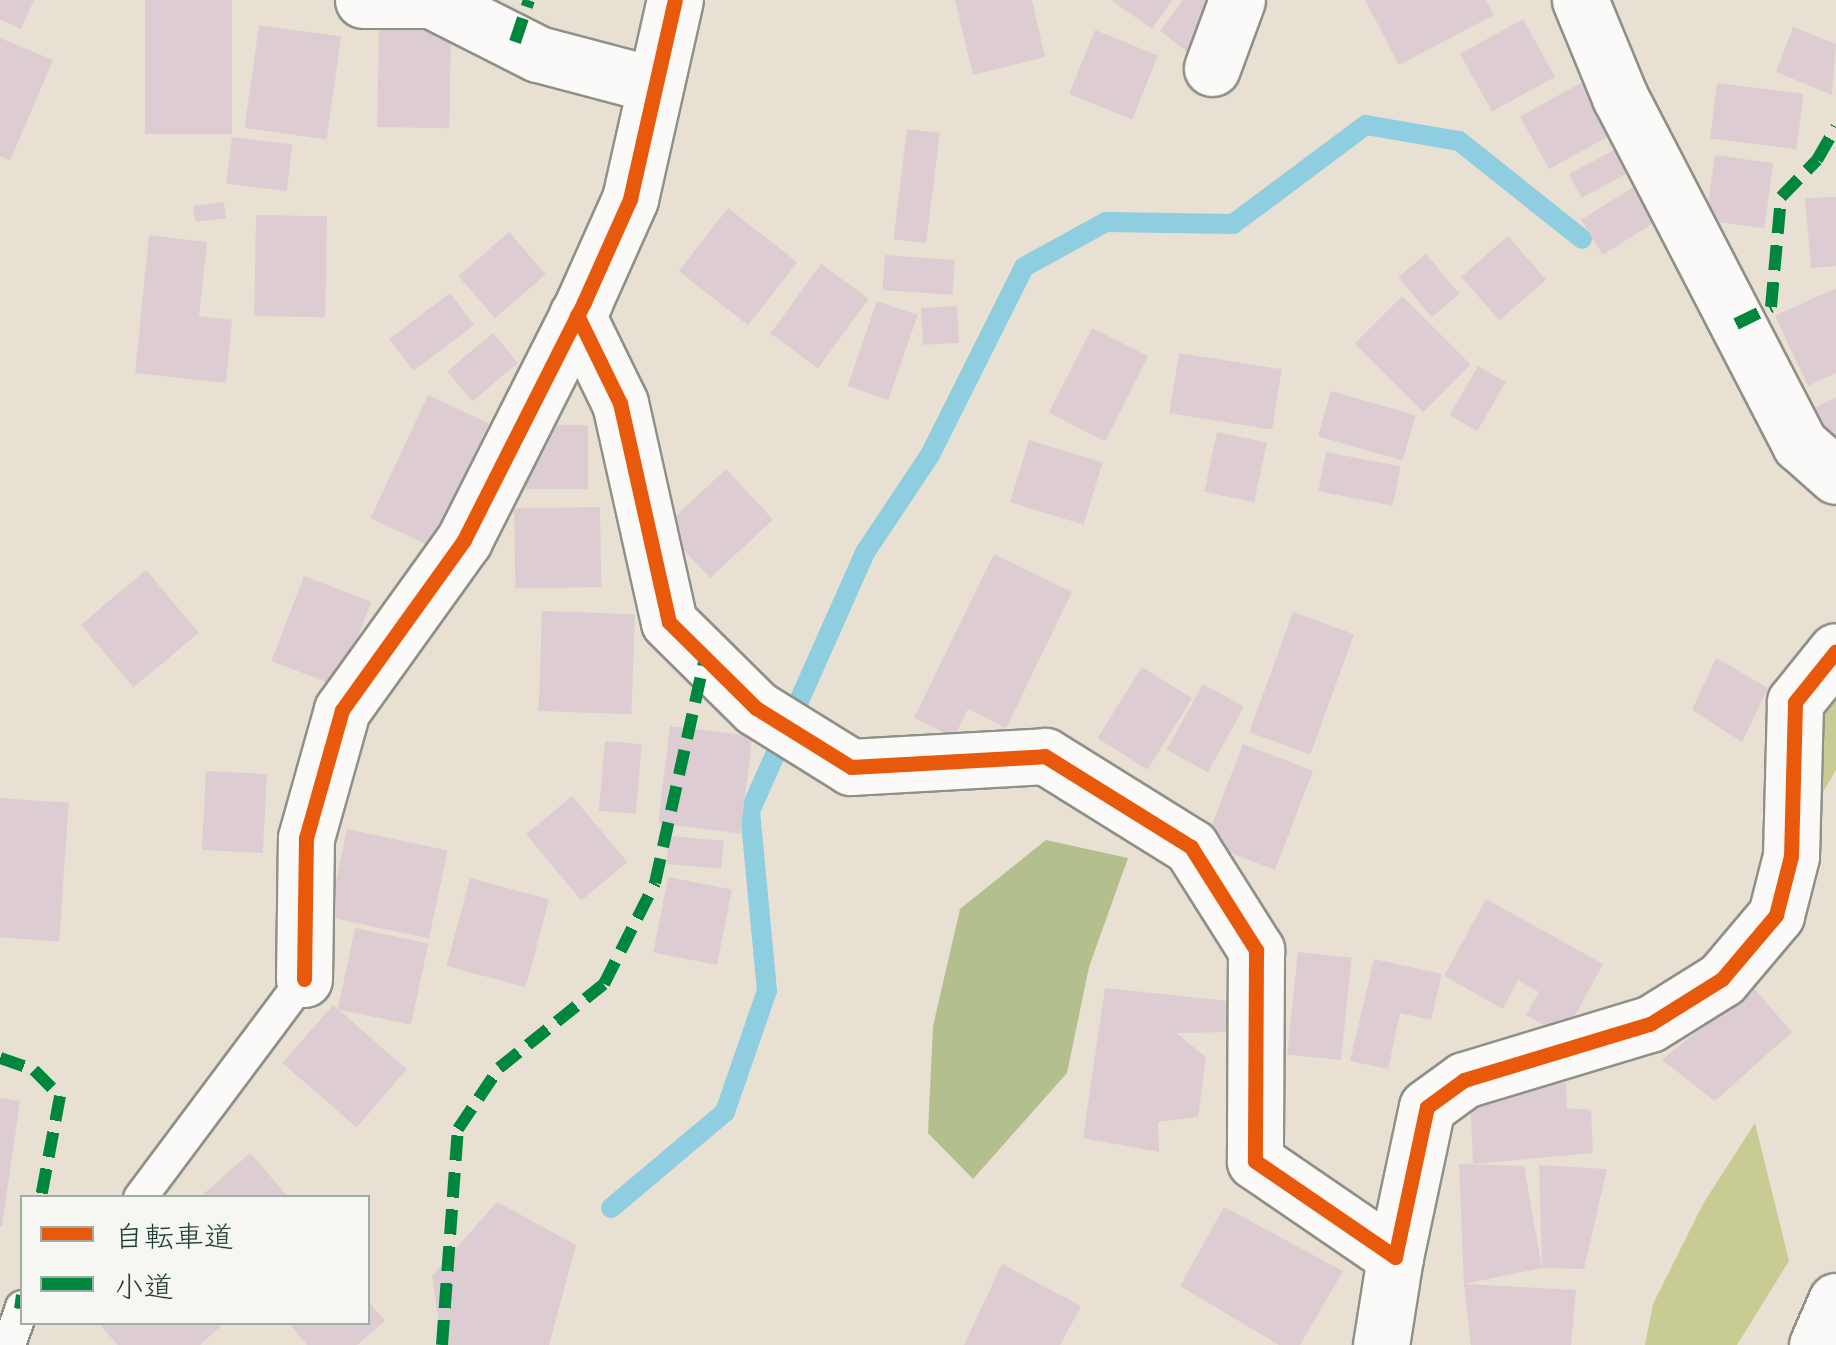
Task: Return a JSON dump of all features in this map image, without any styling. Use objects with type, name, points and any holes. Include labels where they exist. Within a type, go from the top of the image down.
[{"type":"street","points":[[363,0],[430,0],[538,54],[655,85]]},
{"type":"street","points":[[304,979],[306,838],[342,710],[464,540],[577,315],[630,199],[675,0]]},
{"type":"street","points":[[1212,68],[1237,0]]},
{"type":"street","points":[[1580,0],[1620,97],[1800,444],[1836,476]]},
{"type":"street","points":[[577,315],[620,403],[669,622],[756,708],[851,768],[1045,756],[1191,847],[1256,950],[1255,1160],[1394,1256]]},
{"type":"street","points":[[1380,1345],[1394,1256],[1427,1107],[1464,1080],[1650,1024],[1722,980],[1776,915],[1792,856],[1795,702],[1836,651]]},
{"type":"street","points":[[1817,1345],[1836,1301]]},
{"type":"lane","points":[[142,1195],[304,979]]},
{"type":"lane","points":[[9,1345],[20,1312]]},
{"type":"green space","points":[[1836,684],[1836,770],[1806,821],[1816,707]]},
{"type":"green space","points":[[1046,840],[1128,858],[1089,967],[1067,1073],[973,1179],[928,1133],[933,1026],[960,909]]},
{"type":"green space","points":[[1755,1123],[1789,1261],[1737,1345],[1645,1345],[1653,1304],[1703,1204]]},
{"type":"building","points":[[0,0],[34,0],[21,29],[0,19]]},
{"type":"building","points":[[145,0],[232,0],[232,134],[145,134]]},
{"type":"building","points":[[955,0],[1032,0],[1045,57],[973,75]]},
{"type":"building","points":[[1111,0],[1172,0],[1152,29]]},
{"type":"building","points":[[1183,0],[1225,0],[1187,52],[1160,31]]},
{"type":"building","points":[[1365,0],[1486,0],[1494,15],[1399,65]]},
{"type":"building","points":[[1523,19],[1555,77],[1492,112],[1460,54]]},
{"type":"building","points":[[259,25],[341,37],[327,140],[245,128]]},
{"type":"building","points":[[379,26],[451,27],[449,128],[377,127]]},
{"type":"building","points":[[1793,27],[1836,44],[1832,95],[1776,72]]},
{"type":"building","points":[[1095,30],[1158,55],[1132,119],[1069,94]]},
{"type":"building","points":[[0,38],[53,60],[10,161],[0,156]]},
{"type":"building","points":[[1597,74],[1626,126],[1549,169],[1520,117]]},
{"type":"building","points":[[1717,83],[1803,94],[1797,149],[1710,139]]},
{"type":"building","points":[[907,129],[940,133],[926,243],[893,239]]},
{"type":"building","points":[[232,137],[293,144],[287,191],[226,184]]},
{"type":"building","points":[[1629,142],[1642,166],[1582,198],[1569,174]]},
{"type":"building","points":[[1715,155],[1773,163],[1764,229],[1706,220]]},
{"type":"building","points":[[1648,178],[1670,213],[1603,255],[1581,220]]},
{"type":"building","points":[[1836,197],[1836,266],[1811,268],[1805,198]]},
{"type":"building","points":[[224,202],[226,218],[195,222],[193,206]]},
{"type":"building","points":[[728,208],[797,262],[748,325],[679,271]]},
{"type":"building","points":[[256,215],[327,216],[325,317],[254,316]]},
{"type":"building","points":[[509,232],[546,274],[495,318],[458,276]]},
{"type":"building","points":[[149,235],[207,242],[199,316],[232,320],[226,383],[135,373]]},
{"type":"building","points":[[1508,236],[1546,280],[1499,320],[1461,277]]},
{"type":"building","points":[[1426,254],[1459,294],[1432,317],[1398,277]]},
{"type":"building","points":[[885,255],[955,260],[952,295],[883,290]]},
{"type":"building","points":[[821,264],[869,299],[818,368],[770,334]]},
{"type":"building","points":[[1836,288],[1836,373],[1808,386],[1775,316]]},
{"type":"building","points":[[450,293],[474,325],[413,371],[389,339]]},
{"type":"building","points":[[1402,296],[1471,365],[1423,412],[1355,343]]},
{"type":"building","points":[[877,301],[918,315],[888,400],[848,386]]},
{"type":"building","points":[[957,306],[959,343],[923,345],[921,308]]},
{"type":"building","points":[[1092,328],[1148,357],[1105,441],[1049,413]]},
{"type":"building","points":[[493,333],[518,363],[472,401],[447,372]]},
{"type":"building","points":[[1179,353],[1282,369],[1272,430],[1169,413]]},
{"type":"building","points":[[1478,366],[1506,382],[1477,431],[1450,415]]},
{"type":"building","points":[[1331,391],[1416,415],[1403,460],[1318,436]]},
{"type":"building","points":[[428,395],[489,423],[431,547],[371,518]]},
{"type":"building","points":[[1836,397],[1836,435],[1823,443],[1806,413]]},
{"type":"building","points":[[526,425],[588,425],[588,489],[526,489]]},
{"type":"building","points":[[1217,432],[1267,443],[1254,502],[1204,492]]},
{"type":"building","points":[[1029,440],[1103,463],[1084,525],[1010,502]]},
{"type":"building","points":[[1326,452],[1401,467],[1393,506],[1318,491]]},
{"type":"building","points":[[726,469],[773,519],[710,578],[663,528]]},
{"type":"building","points":[[600,507],[601,587],[515,588],[514,509]]},
{"type":"building","points":[[994,554],[1072,592],[1006,728],[968,709],[954,737],[914,718]]},
{"type":"building","points":[[146,570],[199,633],[134,687],[81,625]]},
{"type":"building","points":[[304,576],[371,602],[339,687],[271,661]]},
{"type":"building","points":[[542,611],[635,614],[631,714],[539,711]]},
{"type":"building","points":[[1293,612],[1354,634],[1310,755],[1249,732]]},
{"type":"building","points":[[1716,658],[1768,688],[1742,742],[1692,710]]},
{"type":"building","points":[[1142,667],[1192,698],[1148,770],[1097,738]]},
{"type":"building","points":[[1203,684],[1244,707],[1208,772],[1167,750]]},
{"type":"building","points":[[670,726],[752,736],[740,833],[658,823]]},
{"type":"building","points":[[605,741],[642,744],[636,814],[599,811]]},
{"type":"building","points":[[1243,744],[1313,771],[1275,870],[1205,843]]},
{"type":"building","points":[[206,771],[267,774],[263,853],[202,850]]},
{"type":"building","points":[[572,796],[627,862],[581,900],[526,835]]},
{"type":"building","points":[[0,798],[69,803],[59,941],[0,937]]},
{"type":"building","points":[[347,829],[448,850],[429,938],[328,917]]},
{"type":"building","points":[[669,836],[724,841],[721,869],[667,864]]},
{"type":"building","points":[[668,877],[732,889],[717,965],[653,953]]},
{"type":"building","points":[[470,878],[549,899],[526,987],[446,966]]},
{"type":"building","points":[[1486,899],[1603,964],[1564,1036],[1526,1015],[1539,992],[1518,980],[1503,1009],[1444,976]]},
{"type":"building","points":[[355,928],[428,944],[411,1025],[338,1009]]},
{"type":"building","points":[[1298,952],[1352,958],[1341,1060],[1287,1054]]},
{"type":"building","points":[[1374,959],[1442,974],[1431,1020],[1400,1013],[1388,1069],[1350,1061]]},
{"type":"building","points":[[1752,986],[1792,1032],[1715,1101],[1662,1060]]},
{"type":"building","points":[[1105,988],[1238,1002],[1234,1032],[1176,1033],[1206,1057],[1198,1117],[1158,1122],[1159,1152],[1083,1138]]},
{"type":"building","points":[[333,1005],[407,1069],[356,1127],[282,1063]]},
{"type":"building","points":[[1566,1082],[1567,1108],[1591,1110],[1593,1153],[1473,1164],[1470,1098]]},
{"type":"building","points":[[0,1098],[20,1101],[2,1226],[0,1226]]},
{"type":"building","points":[[250,1153],[286,1195],[202,1195]]},
{"type":"building","points":[[1459,1164],[1524,1166],[1542,1268],[1464,1284]]},
{"type":"building","points":[[1539,1165],[1607,1169],[1584,1269],[1542,1268]]},
{"type":"building","points":[[497,1202],[576,1245],[549,1345],[442,1345],[432,1276]]},
{"type":"building","points":[[1224,1207],[1343,1271],[1300,1345],[1279,1345],[1180,1286]]},
{"type":"building","points":[[1002,1264],[1081,1306],[1060,1345],[964,1345]]},
{"type":"building","points":[[1464,1284],[1576,1290],[1571,1345],[1471,1345]]},
{"type":"building","points":[[370,1303],[385,1321],[357,1345],[307,1345],[290,1325],[370,1325]]},
{"type":"building","points":[[100,1325],[222,1325],[200,1345],[118,1345]]},
{"type":"waterway","points":[[611,1208],[725,1112],[767,991],[750,811],[866,551],[930,455],[1024,267],[1106,222],[1233,224],[1366,125],[1459,141],[1582,239]]},
{"type":"marked path","points":[[515,42],[529,0]]},
{"type":"marked path","points":[[1736,324],[1771,307],[1781,197],[1817,160],[1836,127]]},
{"type":"marked path","points":[[442,1345],[458,1129],[499,1068],[604,984],[655,883],[705,657]]},
{"type":"marked path","points":[[0,1058],[34,1070],[60,1096],[42,1195]]},
{"type":"cycle path","points":[[304,979],[306,838],[342,710],[464,540],[584,302],[630,199],[675,0]]},
{"type":"cycle path","points":[[577,315],[620,403],[669,622],[756,708],[851,767],[1045,756],[1191,847],[1256,950],[1255,1161],[1395,1257],[1427,1107],[1464,1080],[1650,1024],[1722,979],[1776,915],[1791,856],[1795,702],[1836,651]]}]
